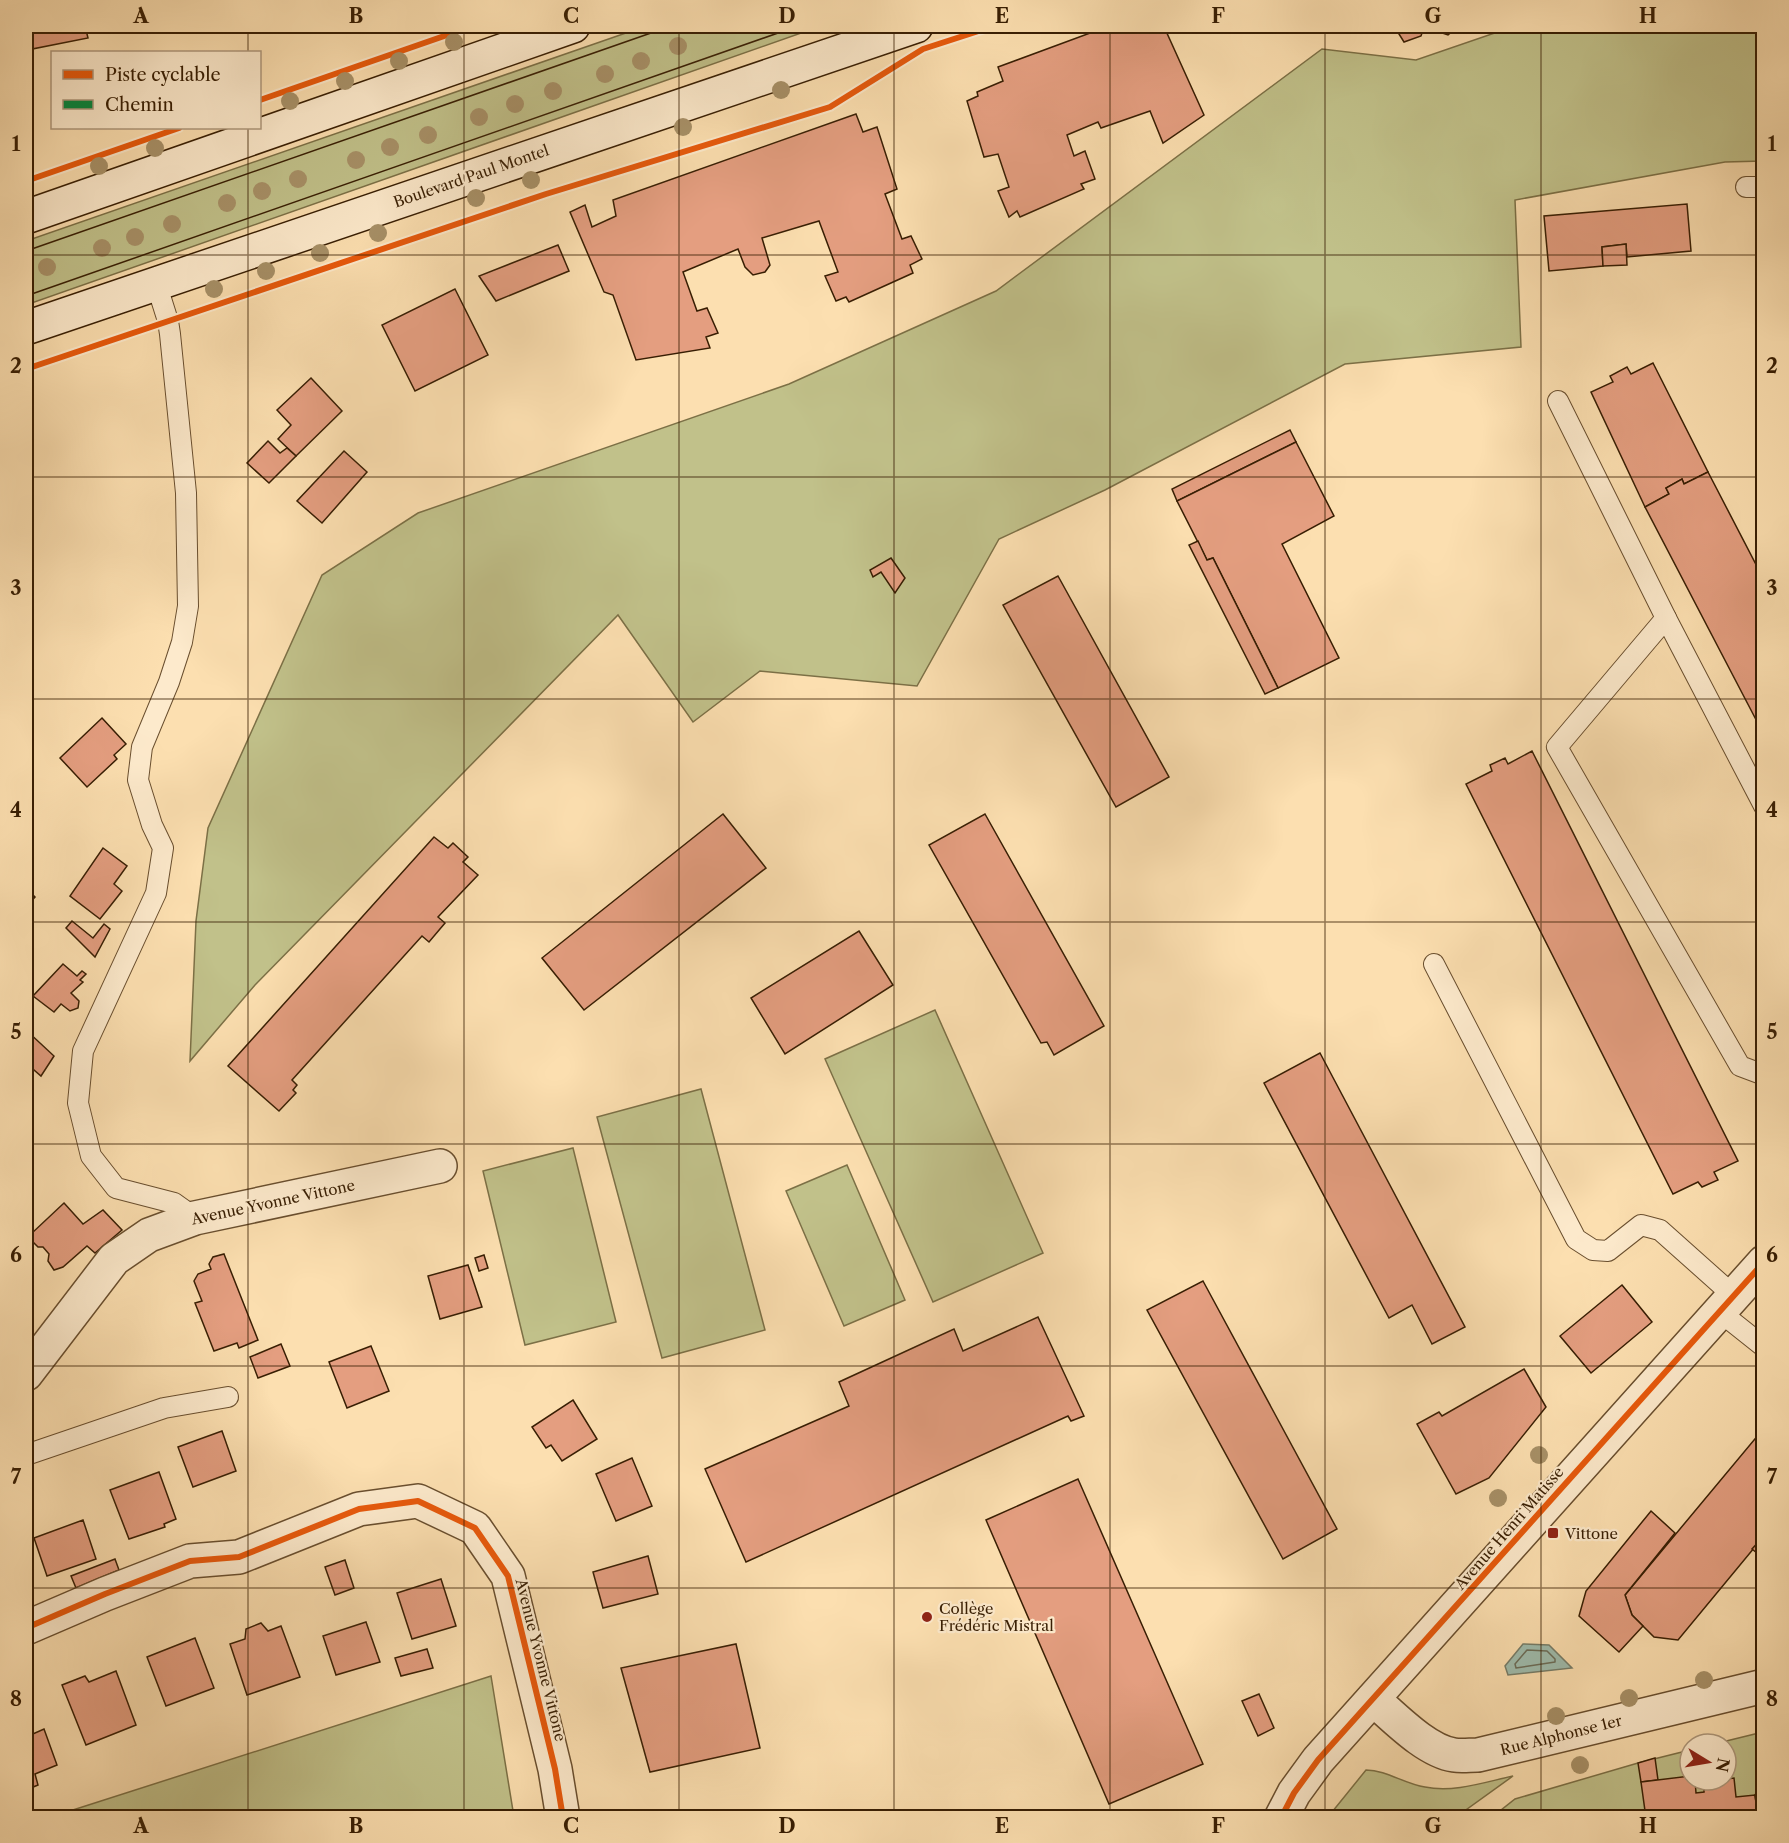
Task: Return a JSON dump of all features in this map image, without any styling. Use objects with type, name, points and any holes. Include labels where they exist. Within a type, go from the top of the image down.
[{"type":"street","points":[[26,218],[572,26]]},
{"type":"street","name":"Boulevard Paul Montel","points":[[26,328],[916,26]]},
{"type":"street","name":"Avenue Yvonne Vittone","points":[[26,1374],[114,1259],[149,1235],[195,1218],[440,1166]]},
{"type":"street","name":"Avenue Henri Matisse","points":[[1281,1818],[1294,1793],[1318,1760],[1764,1262]]},
{"type":"street","name":"Avenue Yvonne Vittone","points":[[26,1628],[190,1561],[239,1557],[359,1509],[418,1501],[475,1528],[508,1576],[555,1768],[563,1818]]},
{"type":"street","name":"Rue Alphonse 1er","points":[[1373,1699],[1431,1746],[1452,1755],[1478,1755],[1764,1686]]},
{"type":"lane","points":[[156,283],[170,334],[185,482],[188,606],[182,642],[169,682],[142,747],[140,758],[138,780],[152,825],[163,848],[156,894],[83,1051],[78,1103],[91,1156],[116,1188],[174,1203],[195,1218]]},
{"type":"lane","points":[[1558,401],[1666,618],[1764,806]]},
{"type":"lane","points":[[1666,618],[1557,747],[1740,1066],[1764,1075]]},
{"type":"lane","points":[[1434,964],[1576,1239],[1593,1250],[1608,1251],[1641,1225],[1660,1230],[1764,1347]]},
{"type":"lane","points":[[26,1455],[164,1408],[228,1397]]},
{"type":"green space","points":[[646,26],[821,26],[26,305],[26,241]]},
{"type":"green space","points":[[1515,26],[1763,26],[1763,161],[1725,162],[1515,200],[1521,347],[1345,364],[1105,490],[999,539],[917,686],[760,671],[693,722],[618,615],[255,985],[190,1061],[196,921],[208,828],[322,575],[418,513],[789,384],[996,291],[1322,49],[1416,60]]},
{"type":"green space","points":[[935,1010],[1043,1253],[933,1302],[825,1059]]},
{"type":"green space","points":[[701,1089],[765,1330],[662,1358],[597,1117]]},
{"type":"green space","points":[[573,1148],[616,1322],[525,1345],[483,1171]]},
{"type":"green space","points":[[847,1165],[905,1300],[844,1326],[786,1191]]},
{"type":"green space","points":[[491,1676],[514,1817],[51,1817]]},
{"type":"green space","points":[[1763,1732],[1763,1817],[1491,1818],[1515,1799],[1678,1753],[1678,1792],[1738,1792],[1738,1738]]},
{"type":"green space","points":[[1366,1770],[1381,1772],[1417,1785],[1447,1789],[1513,1776],[1456,1817],[1328,1817]]},
{"type":"water","points":[[1523,1644],[1549,1645],[1572,1668],[1508,1675],[1505,1666]]},
{"type":"building","points":[[27,26],[85,26],[88,38],[32,49]]},
{"type":"building","points":[[1109,26],[1191,26],[1166,31],[1204,115],[1163,143],[1150,111],[1101,128],[1098,122],[1067,135],[1074,156],[1085,151],[1095,179],[1081,184],[1084,189],[1020,217],[1017,211],[1009,217],[998,191],[1009,187],[998,154],[984,157],[967,101],[978,96],[977,92],[1003,81],[998,67]]},
{"type":"building","points":[[1394,26],[1436,26],[1423,30],[1421,36],[1404,42]]},
{"type":"building","points":[[1439,26],[1455,26],[1455,29],[1448,35],[1442,33]]},
{"type":"building","points":[[856,114],[863,132],[877,127],[897,189],[885,194],[902,239],[911,236],[922,259],[910,265],[913,273],[849,302],[846,297],[836,301],[825,276],[838,272],[819,221],[762,238],[770,265],[765,272],[753,275],[745,267],[738,249],[683,272],[697,311],[707,308],[718,333],[706,337],[710,348],[636,360],[613,295],[604,292],[570,212],[585,205],[592,227],[616,216],[613,200]]},
{"type":"building","points":[[1687,204],[1691,251],[1627,257],[1626,244],[1602,247],[1603,266],[1549,271],[1544,216]]},
{"type":"building","points":[[1626,244],[1627,265],[1603,266],[1602,247]]},
{"type":"building","points":[[558,245],[569,271],[496,301],[479,276]]},
{"type":"building","points":[[455,289],[488,355],[415,391],[382,325]]},
{"type":"building","points":[[1653,363],[1708,472],[1684,484],[1682,479],[1666,488],[1669,494],[1645,507],[1591,392],[1613,382],[1610,376],[1627,367],[1631,374]]},
{"type":"building","points":[[311,378],[342,411],[296,456],[278,439],[291,425],[277,410]]},
{"type":"building","points":[[1290,430],[1296,442],[1177,501],[1172,489]]},
{"type":"building","points":[[268,441],[280,453],[287,448],[296,456],[269,483],[247,463]]},
{"type":"building","points":[[1296,442],[1334,516],[1282,544],[1339,658],[1278,688],[1213,558],[1207,560],[1177,501]]},
{"type":"building","points":[[344,451],[367,472],[322,523],[297,501]]},
{"type":"building","points":[[1708,472],[1764,580],[1764,735],[1645,507],[1669,494],[1666,488],[1682,479],[1684,484]]},
{"type":"building","points":[[1198,541],[1207,560],[1213,558],[1278,688],[1265,694],[1189,545]]},
{"type":"building","points":[[891,558],[905,578],[895,593],[881,572],[873,577],[870,570]]},
{"type":"building","points":[[1058,576],[1169,777],[1116,807],[1003,605]]},
{"type":"building","points":[[102,718],[126,744],[114,755],[117,759],[87,787],[60,758]]},
{"type":"building","points":[[1532,751],[1738,1161],[1714,1172],[1718,1180],[1702,1187],[1698,1182],[1673,1194],[1466,784],[1492,771],[1490,765],[1505,758],[1508,764]]},
{"type":"building","points":[[723,814],[766,868],[584,1010],[542,958]]},
{"type":"building","points":[[985,814],[1104,1026],[1054,1055],[1047,1042],[1041,1043],[929,845]]},
{"type":"building","points":[[434,837],[448,848],[453,843],[468,857],[463,862],[478,875],[438,917],[445,923],[429,942],[422,936],[292,1080],[297,1085],[293,1090],[296,1093],[279,1111],[228,1066]]},
{"type":"building","points":[[103,848],[127,866],[114,884],[122,891],[100,919],[70,896]]},
{"type":"building","points":[[26,888],[35,897],[26,907]]},
{"type":"building","points":[[72,921],[93,938],[104,924],[110,929],[95,957],[66,928]]},
{"type":"building","points":[[859,931],[893,985],[785,1054],[751,998]]},
{"type":"building","points":[[63,964],[77,976],[82,971],[86,974],[80,980],[83,982],[71,993],[79,1001],[78,1008],[70,1011],[61,1004],[54,1012],[33,996]]},
{"type":"building","points":[[26,1030],[54,1056],[41,1076],[26,1063],[28,1052],[26,1050]]},
{"type":"building","points":[[1320,1053],[1465,1327],[1432,1344],[1412,1305],[1389,1318],[1264,1083]]},
{"type":"building","points":[[64,1203],[83,1224],[103,1210],[122,1230],[95,1253],[87,1246],[63,1267],[54,1270],[48,1261],[49,1254],[43,1247],[38,1247],[31,1240],[32,1233]]},
{"type":"building","points":[[224,1254],[258,1340],[239,1348],[237,1343],[214,1351],[195,1303],[202,1301],[194,1281],[198,1274],[211,1269],[209,1264],[213,1257]]},
{"type":"building","points":[[484,1255],[488,1268],[479,1271],[475,1258]]},
{"type":"building","points":[[468,1265],[482,1307],[440,1319],[428,1276]]},
{"type":"building","points":[[1203,1281],[1337,1529],[1283,1559],[1147,1310]]},
{"type":"building","points":[[1622,1285],[1652,1322],[1591,1373],[1560,1336]]},
{"type":"building","points":[[1038,1317],[1084,1416],[1071,1421],[1068,1416],[746,1562],[705,1469],[849,1406],[839,1382],[954,1329],[963,1351]]},
{"type":"building","points":[[281,1344],[290,1366],[258,1378],[250,1357]]},
{"type":"building","points":[[371,1346],[389,1391],[347,1408],[329,1362]]},
{"type":"building","points":[[1524,1369],[1546,1407],[1489,1478],[1456,1494],[1417,1424],[1439,1412],[1442,1416]]},
{"type":"building","points":[[573,1400],[597,1439],[562,1461],[551,1445],[546,1448],[532,1427]]},
{"type":"building","points":[[1764,1428],[1764,1536],[1678,1640],[1654,1637],[1632,1615],[1625,1595]]},
{"type":"building","points":[[222,1431],[236,1471],[193,1487],[178,1447]]},
{"type":"building","points":[[632,1458],[652,1506],[616,1521],[596,1474]]},
{"type":"building","points":[[159,1472],[176,1519],[164,1524],[165,1527],[129,1539],[110,1490]]},
{"type":"building","points":[[1078,1479],[1203,1764],[1109,1804],[986,1520]]},
{"type":"building","points":[[1651,1511],[1675,1533],[1625,1595],[1632,1615],[1643,1626],[1619,1652],[1579,1616],[1586,1591]]},
{"type":"building","points":[[83,1520],[96,1559],[47,1576],[34,1538]]},
{"type":"building","points":[[1764,1536],[1764,1559],[1752,1549]]},
{"type":"building","points":[[648,1556],[658,1594],[603,1608],[593,1572]]},
{"type":"building","points":[[115,1559],[119,1570],[76,1588],[71,1576]]},
{"type":"building","points":[[345,1560],[354,1588],[335,1595],[325,1567]]},
{"type":"building","points":[[441,1579],[456,1626],[412,1639],[397,1593]]},
{"type":"building","points":[[366,1622],[380,1662],[336,1675],[323,1636]]},
{"type":"building","points":[[261,1623],[268,1631],[281,1626],[300,1677],[247,1695],[230,1644],[245,1639],[246,1629]]},
{"type":"building","points":[[195,1638],[214,1688],[166,1706],[147,1657]]},
{"type":"building","points":[[736,1644],[760,1748],[650,1772],[621,1668]]},
{"type":"building","points":[[427,1649],[433,1668],[401,1676],[395,1658]]},
{"type":"building","points":[[116,1671],[136,1725],[86,1745],[62,1685],[85,1676],[89,1682]]},
{"type":"building","points":[[1259,1694],[1274,1728],[1258,1736],[1242,1701]]},
{"type":"building","points":[[44,1729],[57,1765],[35,1774],[38,1785],[26,1790],[26,1737]]},
{"type":"building","points":[[1655,1758],[1658,1780],[1641,1782],[1638,1763]]},
{"type":"building","points":[[1678,1777],[1678,1792],[1735,1792],[1736,1797],[1755,1795],[1758,1818],[1646,1818],[1641,1782]]},
{"type":"building","points":[[1764,1784],[1764,1818],[1758,1818],[1755,1795]]},
{"type":"building","points":[[954,1811],[956,1818],[924,1818]]},
{"type":"tram line","points":[[26,251],[671,26]]},
{"type":"tram line","points":[[26,296],[798,26]]},
{"type":"marked path","points":[[1542,1818],[1548,1814],[1562,1818]]},
{"type":"cycle path","points":[[261,100],[473,26]]},
{"type":"cycle path","points":[[26,369],[546,194],[830,107],[923,49],[994,26]]},
{"type":"cycle path","points":[[26,181],[176,129]]},
{"type":"cycle path","points":[[1281,1818],[1294,1793],[1318,1760],[1764,1262]]},
{"type":"cycle path","points":[[26,1628],[190,1561],[239,1557],[359,1509],[418,1501],[475,1528],[508,1576],[555,1769],[563,1818]]},
{"type":"place","name":"Vittone","points":[[1553,1533]]},
{"type":"place","name":"Collège Frédéric Mistral","points":[[927,1617]]}]
